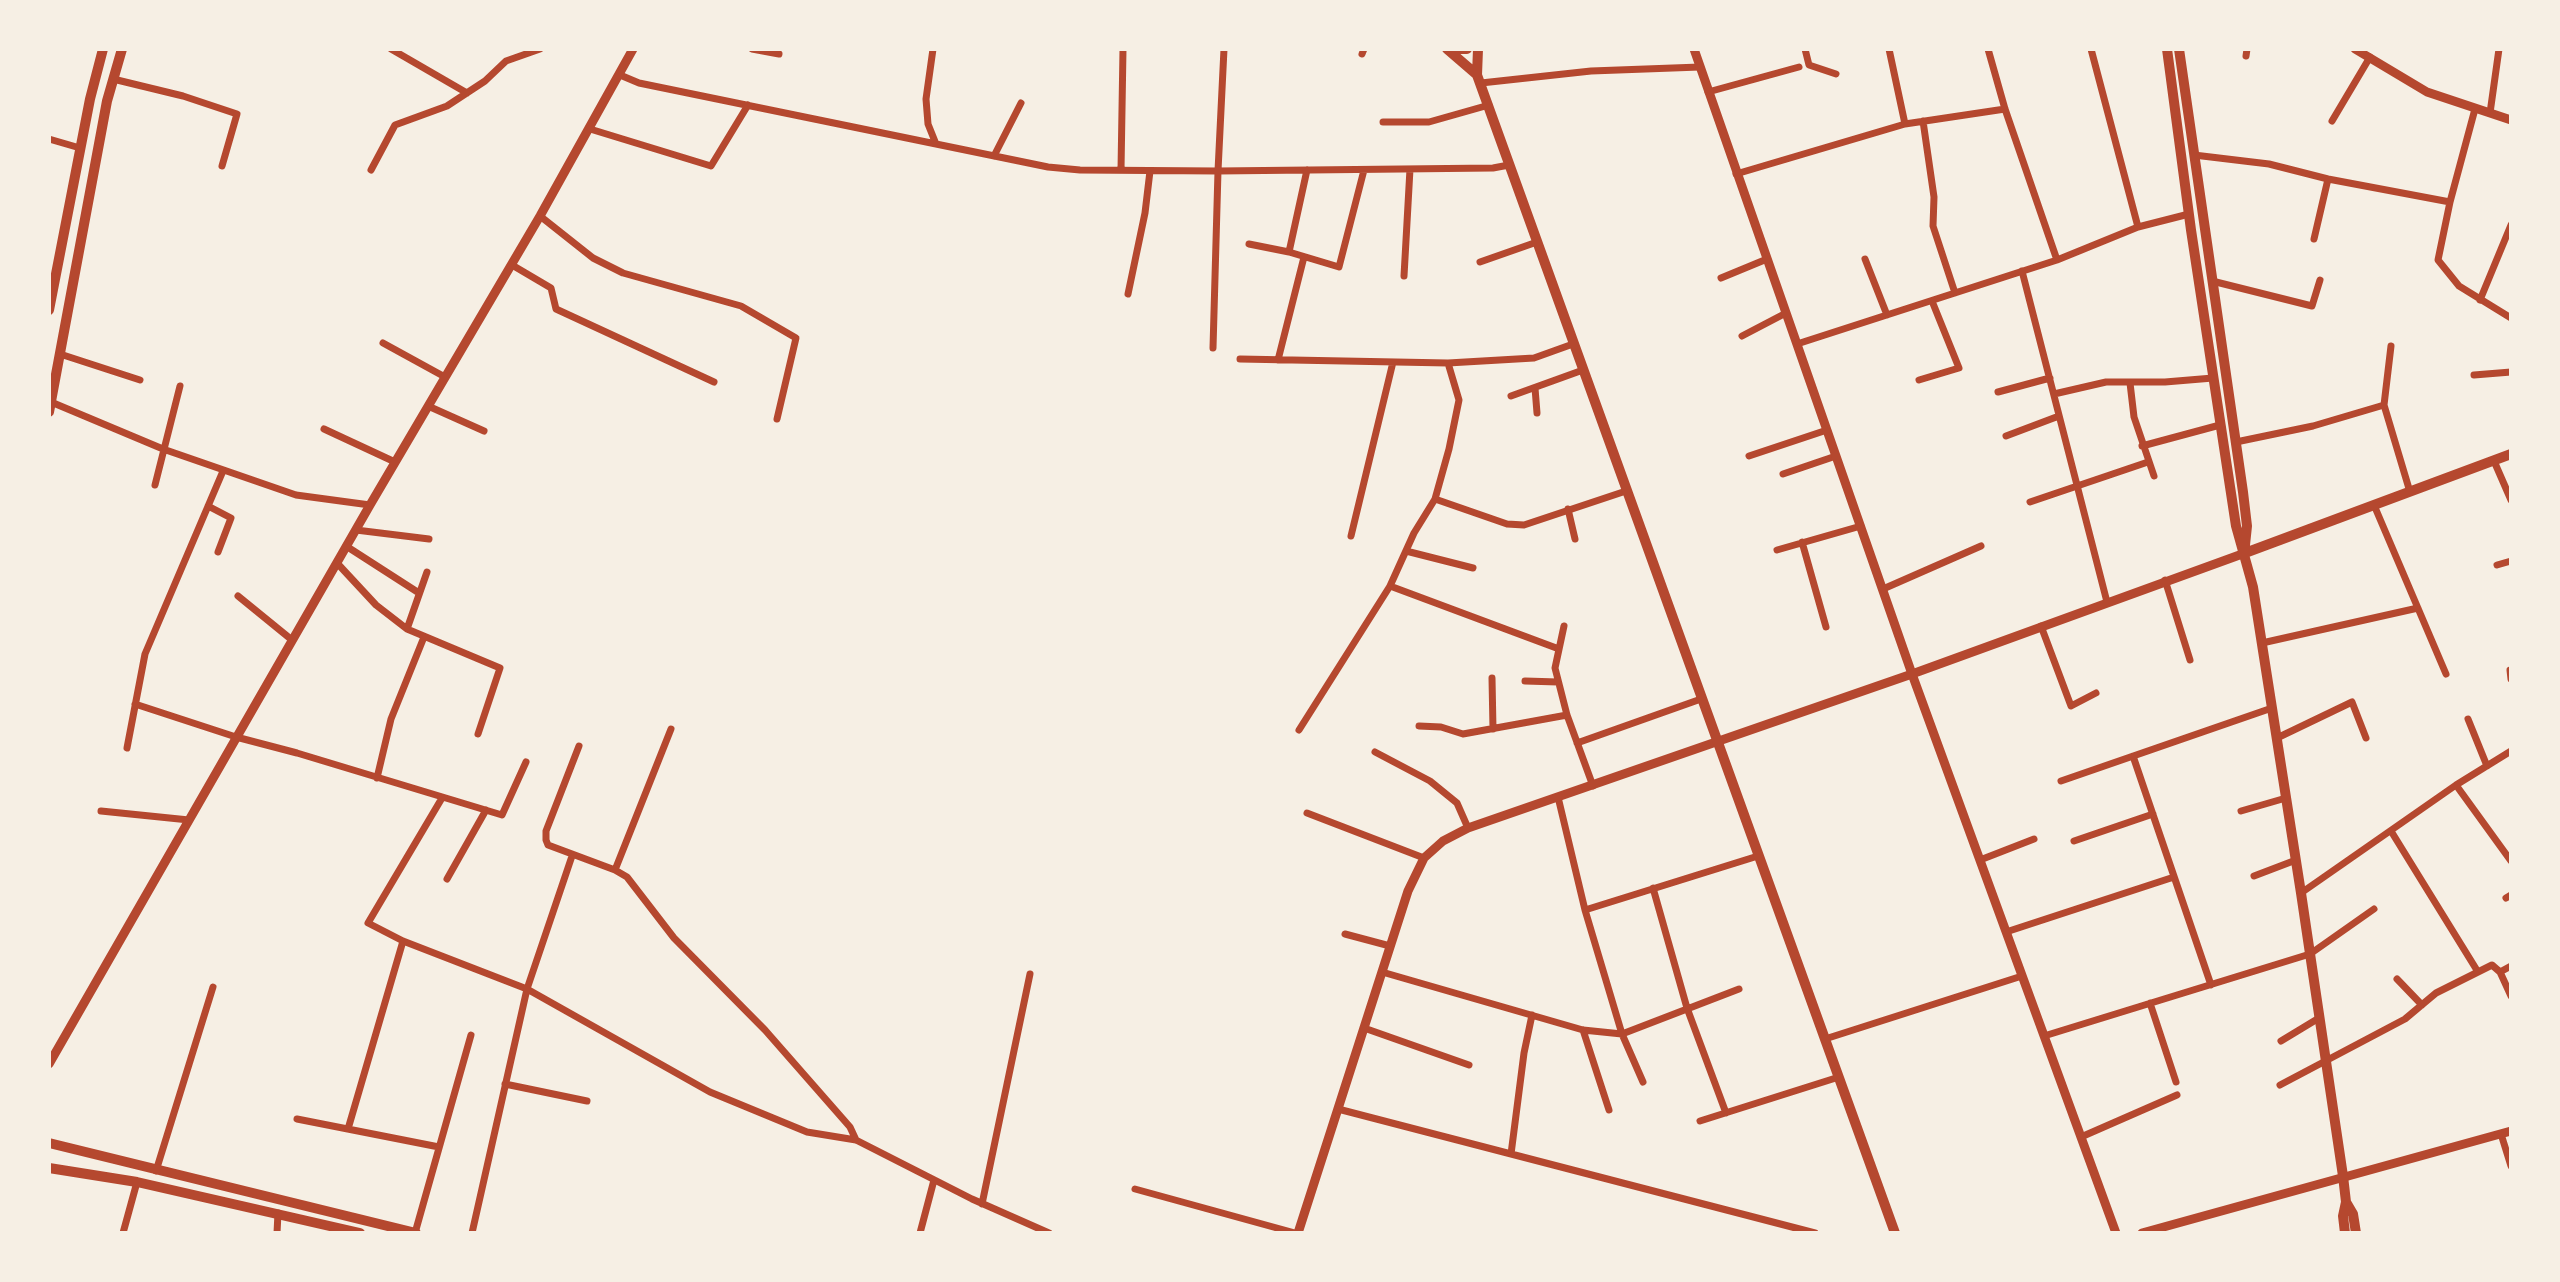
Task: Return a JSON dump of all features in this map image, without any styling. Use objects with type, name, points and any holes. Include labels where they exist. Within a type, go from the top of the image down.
[{"type":"main road","points":[[49,309],[53,267],[103,49]]},
{"type":"main road","points":[[50,407],[113,79],[122,49]]},
{"type":"main road","points":[[1448,49],[1467,49]]},
{"type":"main road","points":[[1448,49],[1479,79]]},
{"type":"main road","points":[[1478,49],[1479,79],[1509,165],[1895,1233]]},
{"type":"main road","points":[[2167,49],[2236,526],[2245,553],[2262,643],[2301,893],[2343,1176],[2345,1233]]},
{"type":"main road","points":[[2179,49],[2236,442],[2247,526],[2245,553]]},
{"type":"main road","points":[[2245,553],[2511,454]]},
{"type":"main road","points":[[49,1143],[415,1233]]},
{"type":"main road","points":[[49,1168],[137,1182],[360,1233]]},
{"type":"main road","points":[[198,1196],[201,1181]]},
{"type":"main road","points":[[2346,1202],[2353,1214],[2356,1233]]},
{"type":"street","points":[[391,49],[467,93]]},
{"type":"street","points":[[371,170],[395,125],[447,106],[485,81],[506,61],[540,49]]},
{"type":"street","points":[[49,1064],[346,546],[512,265],[633,49]]},
{"type":"street","points":[[752,49],[779,54]]},
{"type":"street","points":[[933,49],[926,99],[928,124],[936,144]]},
{"type":"street","points":[[1121,170],[1123,49]]},
{"type":"street","points":[[1213,348],[1224,49]]},
{"type":"street","points":[[1694,49],[1912,674],[2116,1233]]},
{"type":"street","points":[[1805,49],[1809,65],[1836,74]]},
{"type":"street","points":[[1889,49],[1905,124]]},
{"type":"street","points":[[1988,49],[2005,109],[2057,260]]},
{"type":"street","points":[[2091,49],[2138,227]]},
{"type":"street","points":[[2355,49],[2427,92],[2511,120]]},
{"type":"street","points":[[2490,113],[2499,49]]},
{"type":"street","points":[[2332,121],[2370,57]]},
{"type":"street","points":[[1479,79],[1700,67]]},
{"type":"street","points":[[1708,92],[1799,67]]},
{"type":"street","points":[[620,75],[639,83],[1048,167],[1218,171],[1493,168],[1509,165]]},
{"type":"street","points":[[113,79],[183,96],[237,114],[222,166]]},
{"type":"street","points":[[994,156],[1021,103]]},
{"type":"street","points":[[1383,122],[1429,122],[1489,105]]},
{"type":"street","points":[[590,129],[711,166],[748,106]]},
{"type":"street","points":[[1736,174],[1905,124],[2005,109]]},
{"type":"street","points":[[2475,109],[2450,202],[2438,260],[2459,286],[2511,318]]},
{"type":"street","points":[[1923,121],[1934,197],[1933,226],[1955,293]]},
{"type":"street","points":[[49,139],[80,148]]},
{"type":"street","points":[[2194,155],[2269,164],[2328,180],[2450,202]]},
{"type":"street","points":[[1404,276],[1410,169]]},
{"type":"street","points":[[1289,252],[1307,170]]},
{"type":"street","points":[[1249,244],[1289,252],[1339,267],[1364,170]]},
{"type":"street","points":[[1128,295],[1145,213],[1150,171]]},
{"type":"street","points":[[2314,239],[2328,180]]},
{"type":"street","points":[[1797,344],[2057,260],[2138,227],[2189,214]]},
{"type":"street","points":[[540,216],[593,258],[623,272],[741,306],[796,338],[777,419]]},
{"type":"street","points":[[2480,300],[2511,225]]},
{"type":"street","points":[[1480,262],[1537,242]]},
{"type":"street","points":[[1278,360],[1304,257]]},
{"type":"street","points":[[1721,278],[1767,259]]},
{"type":"street","points":[[1866,259],[1887,315]]},
{"type":"street","points":[[512,265],[551,288],[556,309],[714,382]]},
{"type":"street","points":[[2022,271],[2107,602]]},
{"type":"street","points":[[2212,281],[2312,306],[2320,280]]},
{"type":"street","points":[[1919,380],[1959,368],[1932,301]]},
{"type":"street","points":[[1742,336],[1786,313]]},
{"type":"street","points":[[383,343],[445,377]]},
{"type":"street","points":[[1240,359],[1448,363],[1534,358],[1573,344]]},
{"type":"street","points":[[2391,346],[2384,405],[2410,492]]},
{"type":"street","points":[[60,354],[139,380]]},
{"type":"street","points":[[1351,536],[1394,362]]},
{"type":"street","points":[[1299,730],[1390,586],[1435,499],[1459,400],[1448,363]]},
{"type":"street","points":[[1511,396],[1583,370]]},
{"type":"street","points":[[2474,375],[2511,372]]},
{"type":"street","points":[[1998,392],[2050,378]]},
{"type":"street","points":[[2054,394],[2106,382],[2213,378]]},
{"type":"street","points":[[2130,383],[2134,417],[2154,476]]},
{"type":"street","points":[[155,485],[180,386]]},
{"type":"street","points":[[1535,388],[1537,413]]},
{"type":"street","points":[[2236,442],[2313,426],[2384,405]]},
{"type":"street","points":[[429,406],[484,431]]},
{"type":"street","points":[[50,407],[296,495],[370,505]]},
{"type":"street","points":[[2006,436],[2059,416]]},
{"type":"street","points":[[2142,446],[2220,425]]},
{"type":"street","points":[[324,429],[395,463]]},
{"type":"street","points":[[1749,456],[1827,430]]},
{"type":"street","points":[[1783,474],[1836,456]]},
{"type":"street","points":[[2494,461],[2511,500]]},
{"type":"street","points":[[2030,502],[2148,462]]},
{"type":"street","points":[[127,748],[145,654],[223,471]]},
{"type":"street","points":[[1435,499],[1507,524],[1524,525],[1626,491]]},
{"type":"street","points":[[2374,505],[2446,674]]},
{"type":"street","points":[[208,506],[231,518],[218,552]]},
{"type":"street","points":[[1568,509],[1575,540]]},
{"type":"street","points":[[1777,550],[1861,526]]},
{"type":"street","points":[[356,530],[429,539]]},
{"type":"street","points":[[1802,542],[1826,627]]},
{"type":"street","points":[[346,546],[419,593]]},
{"type":"street","points":[[1882,589],[1981,546]]},
{"type":"street","points":[[1406,551],[1473,568]]},
{"type":"street","points":[[1135,1189],[1297,1233],[1408,891],[1424,858],[1443,841],[1468,828],[1912,674],[2245,553]]},
{"type":"street","points":[[2497,565],[2511,561]]},
{"type":"street","points":[[337,563],[376,605],[407,629],[500,668],[478,734]]},
{"type":"street","points":[[407,629],[426,572]]},
{"type":"street","points":[[2165,580],[2190,660]]},
{"type":"street","points":[[1390,586],[1559,649]]},
{"type":"street","points":[[238,596],[292,640]]},
{"type":"street","points":[[2262,643],[2418,608]]},
{"type":"street","points":[[1564,626],[1555,668],[1567,715],[1593,786]]},
{"type":"street","points":[[2041,626],[2071,706],[2096,693]]},
{"type":"street","points":[[377,778],[391,719],[425,637]]},
{"type":"street","points":[[1492,678],[1493,729]]},
{"type":"street","points":[[1525,681],[1558,682]]},
{"type":"street","points":[[1577,743],[1701,699]]},
{"type":"street","points":[[2277,738],[2352,702],[2366,738]]},
{"type":"street","points":[[135,704],[236,737],[502,815],[526,762]]},
{"type":"street","points":[[2061,780],[2272,708]]},
{"type":"street","points":[[1419,726],[1441,727],[1463,734],[1567,715]]},
{"type":"street","points":[[2468,719],[2487,766]]},
{"type":"street","points":[[615,870],[671,729]]},
{"type":"street","points":[[579,746],[546,831],[548,845],[627,877],[674,938],[765,1030],[850,1127],[856,1140]]},
{"type":"street","points":[[2301,893],[2456,785],[2511,751]]},
{"type":"street","points":[[1375,752],[1430,781],[1457,803],[1468,828]]},
{"type":"street","points":[[2133,756],[2211,985]]},
{"type":"street","points":[[2456,785],[2511,861]]},
{"type":"street","points":[[1558,797],[1586,910],[1622,1034],[1643,1082]]},
{"type":"street","points":[[442,798],[368,923],[403,941],[527,989],[710,1092],[807,1132],[856,1140],[982,1204],[1049,1233]]},
{"type":"street","points":[[2241,811],[2286,798]]},
{"type":"street","points":[[447,879],[486,810]]},
{"type":"street","points":[[101,811],[189,820]]},
{"type":"street","points":[[1307,813],[1424,858]]},
{"type":"street","points":[[2074,841],[2153,814]]},
{"type":"street","points":[[2391,831],[2478,972]]},
{"type":"street","points":[[1980,860],[2034,839]]},
{"type":"street","points":[[472,1233],[527,989],[572,856]]},
{"type":"street","points":[[1586,910],[1758,856]]},
{"type":"street","points":[[2254,876],[2296,860]]},
{"type":"street","points":[[2006,932],[2174,877]]},
{"type":"street","points":[[1653,888],[1687,1008],[1726,1113]]},
{"type":"street","points":[[2044,1036],[2310,954],[2374,909]]},
{"type":"street","points":[[1345,934],[1390,946]]},
{"type":"street","points":[[348,1129],[403,941]]},
{"type":"street","points":[[2280,1086],[2405,1019],[2436,993],[2492,965],[2500,972],[2511,996]]},
{"type":"street","points":[[2500,972],[2511,966]]},
{"type":"street","points":[[1382,972],[1583,1030],[1622,1034],[1739,989]]},
{"type":"street","points":[[982,1204],[1030,974]]},
{"type":"street","points":[[1825,1039],[2022,976]]},
{"type":"street","points":[[2397,979],[2422,1005]]},
{"type":"street","points":[[156,1171],[213,987]]},
{"type":"street","points":[[2150,1003],[2176,1082]]},
{"type":"street","points":[[1511,1154],[1532,1015]]},
{"type":"street","points":[[2281,1041],[2319,1018]]},
{"type":"street","points":[[1364,1028],[1469,1065]]},
{"type":"street","points":[[1583,1030],[1609,1110]]},
{"type":"street","points":[[415,1233],[471,1035]]},
{"type":"street","points":[[1700,1121],[1839,1077]]},
{"type":"street","points":[[505,1084],[587,1101]]},
{"type":"street","points":[[2081,1137],[2177,1095]]},
{"type":"street","points":[[1338,1109],[1815,1233]]},
{"type":"street","points":[[297,1119],[439,1147]]},
{"type":"street","points":[[2142,1233],[2511,1131]]},
{"type":"street","points":[[2501,1134],[2511,1166]]},
{"type":"street","points":[[920,1233],[934,1180]]},
{"type":"street","points":[[123,1233],[137,1182]]},
{"type":"street","points":[[277,1233],[278,1213]]}]
